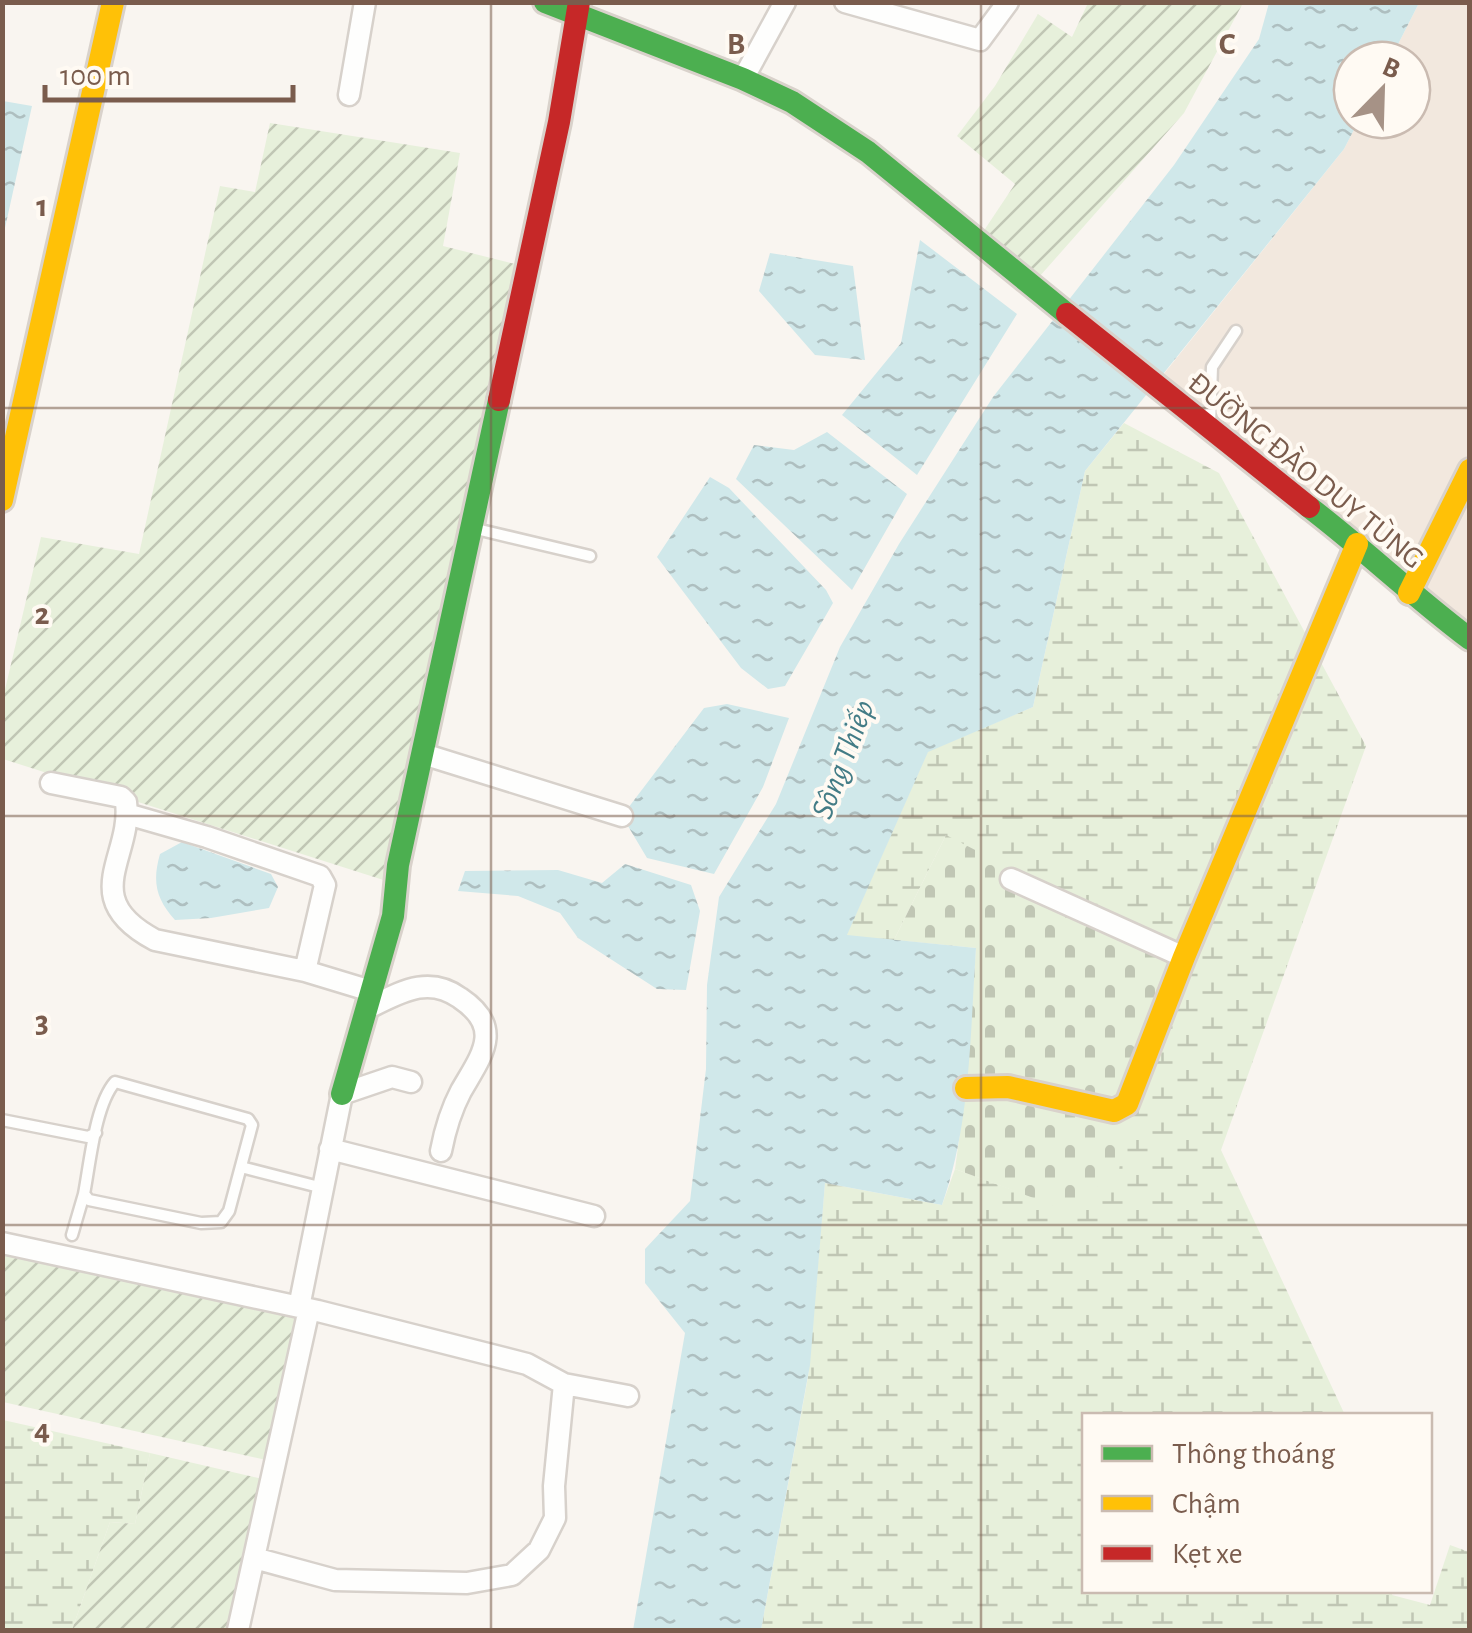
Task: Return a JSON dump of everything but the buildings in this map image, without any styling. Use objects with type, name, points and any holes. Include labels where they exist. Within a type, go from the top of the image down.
[{"type":"main road","points":[[2,500],[113,2]]},
{"type":"main road","points":[[546,2],[578,7],[743,79]]},
{"type":"main road","points":[[342,1094],[393,916],[398,865],[559,122],[578,7]]},
{"type":"main road","name":"ĐƯỜNG ĐÀO DUY TÙNG","points":[[743,79],[792,102],[868,152],[1470,639]]},
{"type":"main road","points":[[1410,593],[1464,497],[1470,470]]},
{"type":"main road","points":[[966,1088],[1008,1086],[1114,1111],[1127,1104],[1184,957],[1357,544]]},
{"type":"street","points":[[349,95],[365,2]]},
{"type":"street","points":[[743,79],[785,2]]},
{"type":"street","points":[[845,2],[876,7],[980,40],[1008,2]]},
{"type":"street","points":[[423,754],[622,816]]},
{"type":"street","points":[[51,783],[120,797],[126,802],[127,814],[111,879],[114,897],[142,933],[156,940],[305,972],[368,1000],[418,986],[439,986],[461,998],[482,1020],[487,1033],[475,1073],[454,1107],[440,1150]]},
{"type":"street","points":[[127,814],[207,836],[320,876],[325,885],[305,972]]},
{"type":"street","points":[[1010,880],[1184,957]]},
{"type":"street","points":[[238,1630],[304,1308],[342,1094],[392,1077],[411,1082]]},
{"type":"street","points":[[330,1149],[594,1216]]},
{"type":"street","points":[[2,1243],[304,1308],[528,1364],[564,1384],[628,1396]]},
{"type":"street","points":[[254,1558],[335,1580],[467,1583],[512,1575],[539,1550],[555,1518],[554,1486],[564,1384]]},
{"type":"lane","points":[[1210,430],[1212,366],[1236,330]]},
{"type":"lane","points":[[471,528],[590,556]]},
{"type":"lane","points":[[72,1235],[108,1090],[115,1082],[248,1119],[252,1125],[230,1211],[221,1222],[202,1223],[145,1212],[89,1200],[84,1194]]},
{"type":"lane","points":[[2,1120],[88,1138],[96,1133]]},
{"type":"lane","points":[[241,1167],[323,1188]]},
{"type":"shaded area","points":[[1419,3],[1469,3],[1469,637],[1155,385],[1349,140],[1432,140],[1432,40],[1400,40]]},
{"type":"green space","points":[[1088,3],[1243,3],[1184,113],[1032,285],[977,241],[1015,184],[957,136],[995,86],[1038,14],[1072,37]]},
{"type":"green space","points":[[270,123],[460,153],[443,246],[527,267],[396,884],[3,759],[3,698],[41,537],[139,554],[220,186],[255,192]]},
{"type":"green space","points":[[1124,423],[1219,473],[1366,746],[1221,1150],[1344,1413],[1082,1413],[1082,1593],[1392,1593],[1430,1605],[1450,1545],[1469,1552],[1469,1630],[761,1630],[808,1377],[825,1183],[942,1205],[955,1169],[1066,1209],[946,835],[894,940],[846,936],[928,751],[1033,707],[1085,471]]},
{"type":"green space","points":[[946,835],[1184,957],[1127,1104],[1119,1171],[1066,1210],[955,1169],[966,1088],[976,948],[894,940]]},
{"type":"green space","points":[[3,1243],[309,1309],[275,1462],[3,1402]]},
{"type":"green space","points":[[3,1420],[150,1453],[135,1524],[110,1522],[72,1630],[3,1630]]},
{"type":"green space","points":[[150,1453],[271,1481],[239,1630],[72,1630],[110,1522],[135,1524]]},
{"type":"water","name":"Sông Thiếp","points":[[1269,3],[1419,3],[1400,40],[1332,40],[1332,140],[1349,140],[1344,149],[1085,471],[1033,707],[928,752],[847,935],[976,948],[964,1110],[942,1205],[825,1183],[810,1365],[761,1630],[633,1630],[685,1333],[645,1283],[645,1249],[690,1201],[706,1069],[707,985],[719,897],[776,804],[840,647],[899,544],[993,397],[1174,165],[1259,39]]},
{"type":"water","points":[[2,101],[32,106],[3,237]]},
{"type":"water","points":[[920,240],[1017,314],[917,475],[842,415],[901,343]]},
{"type":"water","points":[[770,253],[853,266],[865,360],[815,355],[759,291]]},
{"type":"water","points":[[827,432],[907,494],[852,590],[736,479],[754,445],[794,450]]},
{"type":"water","points":[[710,477],[729,488],[826,590],[833,603],[785,686],[768,689],[741,668],[657,557]]},
{"type":"water","points":[[727,704],[789,718],[763,787],[714,874],[647,858],[622,816],[704,708]]},
{"type":"water","points":[[182,842],[271,874],[278,887],[269,908],[175,920],[157,890],[156,873],[160,854]]},
{"type":"water","points":[[625,864],[691,885],[700,911],[686,990],[657,989],[578,938],[560,913],[518,896],[458,891],[465,871],[558,870],[602,883]]},
{"type":"traffic: fast","points":[[545,2],[792,102],[868,152],[1067,314]]},
{"type":"traffic: fast","points":[[342,1094],[393,916],[398,865],[499,400]]},
{"type":"traffic: fast","points":[[1309,507],[1470,639]]},
{"type":"traffic: slow","points":[[2,500],[113,2]]},
{"type":"traffic: slow","points":[[1409,593],[1470,470]]},
{"type":"traffic: slow","points":[[966,1088],[1008,1087],[1114,1111],[1127,1104],[1184,957],[1357,544]]},
{"type":"traffic: jam","points":[[499,400],[559,122],[579,2]]},
{"type":"traffic: jam","points":[[1067,314],[1309,507]]}]
